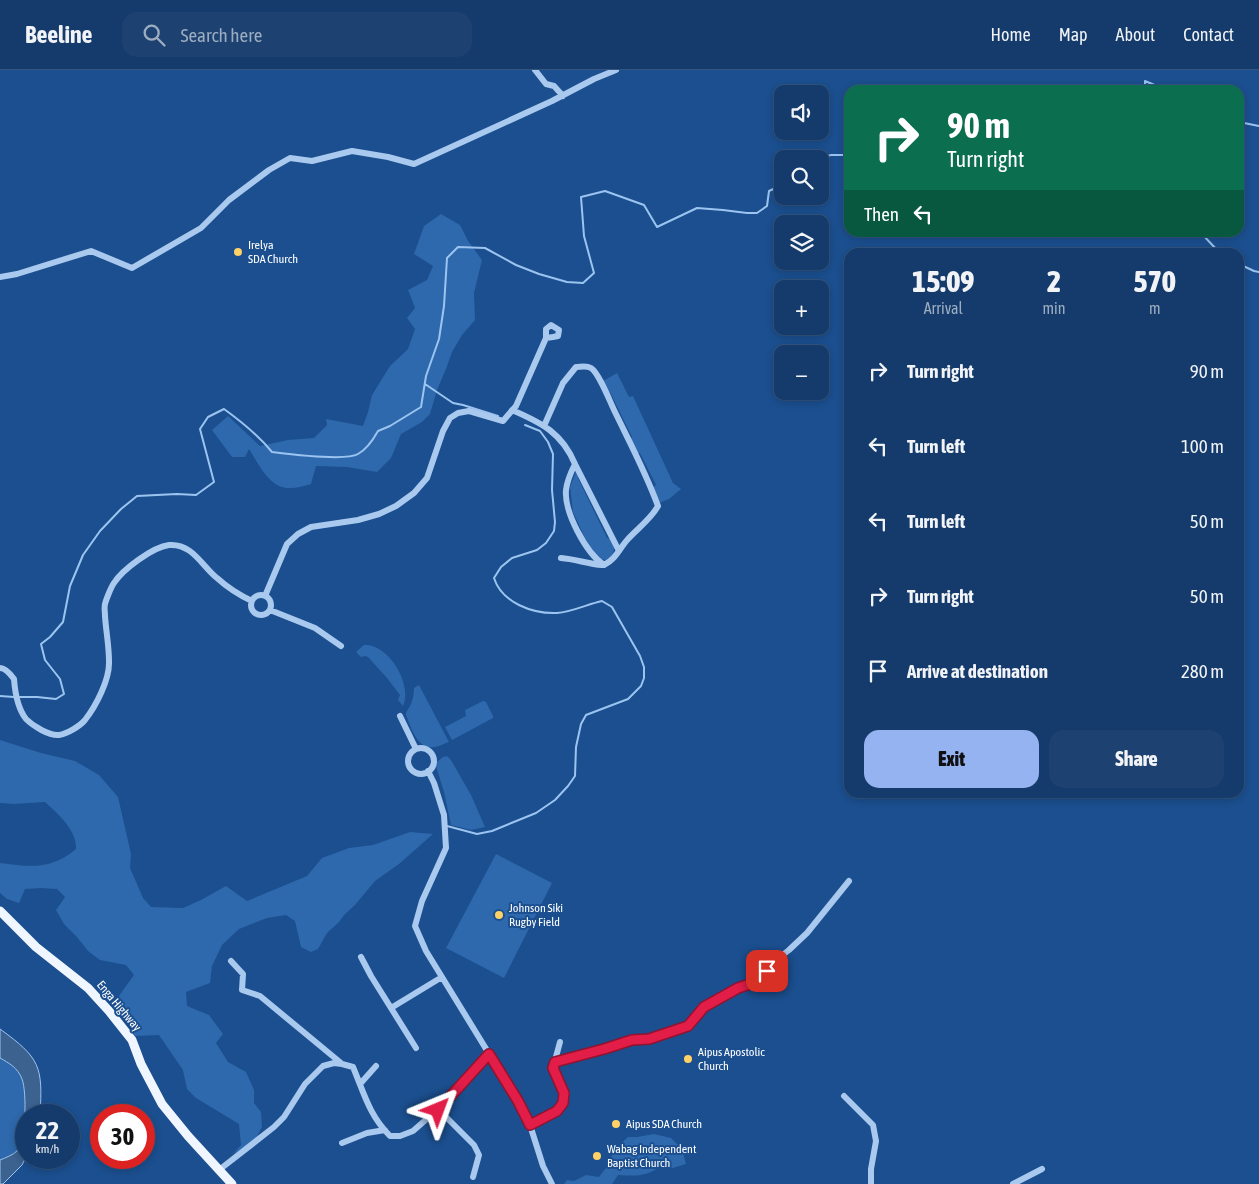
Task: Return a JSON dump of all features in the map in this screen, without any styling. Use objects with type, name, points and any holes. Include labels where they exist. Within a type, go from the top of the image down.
[{"type":"main road","name":"Enga Highway","points":[[0,911],[36,947],[88,988],[109,1011],[132,1040],[141,1064],[162,1104],[188,1136],[232,1184]]},
{"type":"street","points":[[536,70],[546,84],[554,86],[563,96]]},
{"type":"street","points":[[0,277],[17,274],[91,251],[132,268],[201,228],[229,200],[269,170],[290,158],[312,161],[352,151],[388,157],[414,164],[616,70]]},
{"type":"street","points":[[265,596],[288,544],[298,534],[311,527],[358,520],[379,514],[396,506],[414,493],[427,478],[443,431],[450,418],[458,413],[469,411],[503,421],[516,406],[546,338]]},
{"type":"street","points":[[544,426],[563,383],[570,374],[576,367],[584,366],[591,368],[601,382],[658,506],[654,514],[626,540],[611,562],[604,566],[561,558]]},
{"type":"street","points":[[512,410],[544,426],[555,434],[570,452],[619,551]]},
{"type":"street","points":[[575,464],[566,490],[567,506],[587,547],[597,561],[604,566]]},
{"type":"street","points":[[0,668],[3,668],[12,675],[20,708],[26,718],[36,728],[59,735],[74,729],[84,722],[94,708],[105,682],[110,663],[105,604],[114,583],[134,563],[152,551],[170,545],[186,548],[237,594],[252,601]]},
{"type":"street","points":[[256,596],[265,596],[271,601],[270,610],[265,615],[258,615],[253,611],[252,601],[256,596]]},
{"type":"street","points":[[270,610],[315,628],[341,646]]},
{"type":"street","points":[[400,716],[416,749]]},
{"type":"street","points":[[424,748],[432,756],[433,765],[428,771],[420,774],[409,767],[409,754],[416,749],[424,748]]},
{"type":"street","points":[[428,771],[434,783],[444,815],[446,848],[422,901],[415,926],[426,951],[518,1101],[530,1125],[543,1166],[552,1184]]},
{"type":"street","points":[[555,1062],[632,1040],[649,1039],[688,1026],[704,1007],[738,988],[759,981],[775,961],[807,933],[848,881]]},
{"type":"street","points":[[361,957],[370,976],[416,1048]]},
{"type":"street","points":[[231,961],[243,974],[242,990],[260,996],[342,1064]]},
{"type":"street","points":[[391,1008],[442,977]]},
{"type":"street","points":[[530,1125],[557,1111],[563,1103],[564,1093],[553,1068],[560,1042]]},
{"type":"street","points":[[219,1170],[284,1117],[305,1084],[323,1066],[334,1063],[353,1068],[372,1113],[390,1136],[400,1136],[413,1131],[438,1110],[489,1054]]},
{"type":"street","points":[[360,1084],[376,1066]]},
{"type":"street","points":[[844,1096],[873,1125],[876,1141],[871,1168],[871,1184]]},
{"type":"street","points":[[438,1110],[474,1146],[479,1155],[473,1177]]},
{"type":"street","points":[[342,1143],[367,1133],[385,1130]]},
{"type":"street","points":[[1013,1184],[1042,1169]]},
{"type":"shaded area","points":[[441,214],[460,225],[468,241],[482,260],[474,293],[475,320],[462,335],[452,352],[430,414],[422,422],[401,434],[391,458],[377,472],[347,467],[316,466],[311,484],[291,488],[277,485],[271,480],[249,449],[245,457],[232,457],[212,430],[228,416],[260,446],[288,440],[314,438],[327,425],[326,419],[363,426],[372,395],[390,366],[408,349],[415,329],[407,318],[415,308],[408,290],[427,280],[433,266],[414,254],[424,226]]},
{"type":"shaded area","points":[[617,373],[629,397],[633,396],[673,483],[681,489],[669,499],[659,503],[652,488],[656,485],[640,453],[637,453],[630,439],[632,437],[610,392],[607,393],[603,381]]},
{"type":"shaded area","points":[[577,469],[580,475],[578,478],[607,538],[611,539],[614,551],[606,560],[596,555],[585,538],[573,512],[570,487]]},
{"type":"shaded area","points":[[364,645],[373,646],[382,651],[396,666],[404,687],[405,697],[403,706],[398,700],[400,695],[387,678],[368,657],[361,657],[356,652]]},
{"type":"shaded area","points":[[419,685],[449,742],[436,747],[428,747],[423,745],[416,737],[406,713],[412,702],[414,688]]},
{"type":"shaded area","points":[[483,701],[486,702],[493,718],[452,740],[445,727],[466,716],[465,710]]},
{"type":"shaded area","points":[[0,740],[75,761],[99,775],[118,797],[131,854],[130,868],[143,898],[151,907],[183,908],[226,886],[247,901],[307,876],[322,858],[349,848],[373,845],[410,832],[433,834],[399,864],[375,881],[355,905],[327,933],[318,949],[311,952],[301,947],[295,921],[286,915],[267,918],[239,929],[222,945],[212,966],[210,983],[186,992],[187,1006],[209,1015],[223,1034],[216,1043],[228,1062],[246,1072],[254,1090],[254,1103],[261,1112],[262,1127],[254,1142],[233,1154],[241,1145],[239,1124],[196,1098],[187,1089],[183,1070],[159,1035],[135,1036],[116,1000],[134,975],[126,965],[100,960],[88,951],[64,924],[56,910],[65,897],[57,889],[25,889],[19,903],[7,899],[0,893],[0,863],[31,866],[49,864],[67,856],[76,849],[70,829],[61,817],[45,802],[0,803]]},
{"type":"shaded area","points":[[447,756],[471,795],[485,827],[471,830],[451,825],[436,766],[437,762]]},
{"type":"shaded area","name":"Johnson Siki Rugby Field","points":[[496,854],[552,883],[504,978],[446,948]]},
{"type":"shaded area","points":[[0,1029],[24,1048],[36,1064],[41,1085],[41,1104],[25,1104],[24,1085],[20,1075],[13,1066],[0,1058]]},
{"type":"shaded area","points":[[0,1058],[13,1066],[20,1075],[24,1085],[25,1104],[15,1104],[15,1152],[0,1160]]},
{"type":"shaded area","points":[[654,1134],[671,1138],[682,1149],[686,1164],[673,1168],[661,1166],[641,1175],[618,1175],[612,1184],[564,1184],[567,1180],[574,1181],[586,1175],[599,1177],[609,1164],[613,1151],[628,1137]]},
{"type":"shaded area","points":[[15,1152],[15,1169],[18,1169],[3,1184],[0,1184],[0,1160]]},
{"type":"waterway","points":[[1145,85],[1145,81],[1155,85]]},
{"type":"waterway","points":[[1244,123],[1259,126]]},
{"type":"waterway","points":[[829,156],[844,155]]},
{"type":"waterway","points":[[18,697],[56,699],[64,694],[60,679],[45,660],[41,644],[63,622],[70,586],[83,555],[100,531],[121,509],[137,496],[196,495],[214,482],[200,429],[208,417],[224,409],[250,429],[272,452],[342,457],[358,454],[370,444],[378,431],[421,407],[426,376],[439,339],[444,306],[447,258],[458,247],[485,248],[516,265],[539,274],[567,282],[583,283],[594,273],[584,236],[581,197],[605,191],[644,205],[657,227],[697,208],[757,213],[767,206],[769,191],[774,189]]},
{"type":"waterway","points":[[1205,237],[1215,248]]},
{"type":"waterway","points":[[1244,266],[1259,272]]},
{"type":"waterway","points":[[425,384],[453,403],[498,416]]},
{"type":"waterway","points":[[447,826],[477,834],[492,831],[536,813],[555,800],[575,776],[576,747],[581,724],[586,715],[628,699],[641,686],[644,678],[644,667],[640,656],[612,607],[602,601],[574,610],[548,613],[520,605],[511,600],[498,587],[494,578],[501,567],[512,558],[537,550],[546,543],[554,531],[553,454],[548,442],[540,431],[525,425]]},
{"type":"waterway","points":[[0,696],[14,697]]},
{"type":"place","name":"Irelya SDA Church","points":[[238,252]]},
{"type":"place","name":"Johnson Siki Rugby Field","points":[[499,915]]},
{"type":"place","name":"Aipus Apostolic Church","points":[[688,1059]]},
{"type":"place","name":"Aipus SDA Church","points":[[616,1124]]},
{"type":"place","name":"Wabag Independent Baptist Church","points":[[597,1156]]},
{"type":"route","points":[[438,1110],[489,1054],[518,1101],[530,1125],[557,1111],[563,1103],[564,1093],[553,1068],[555,1062],[632,1040],[649,1039],[688,1026],[704,1007],[738,988],[759,981],[767,971]]}]
